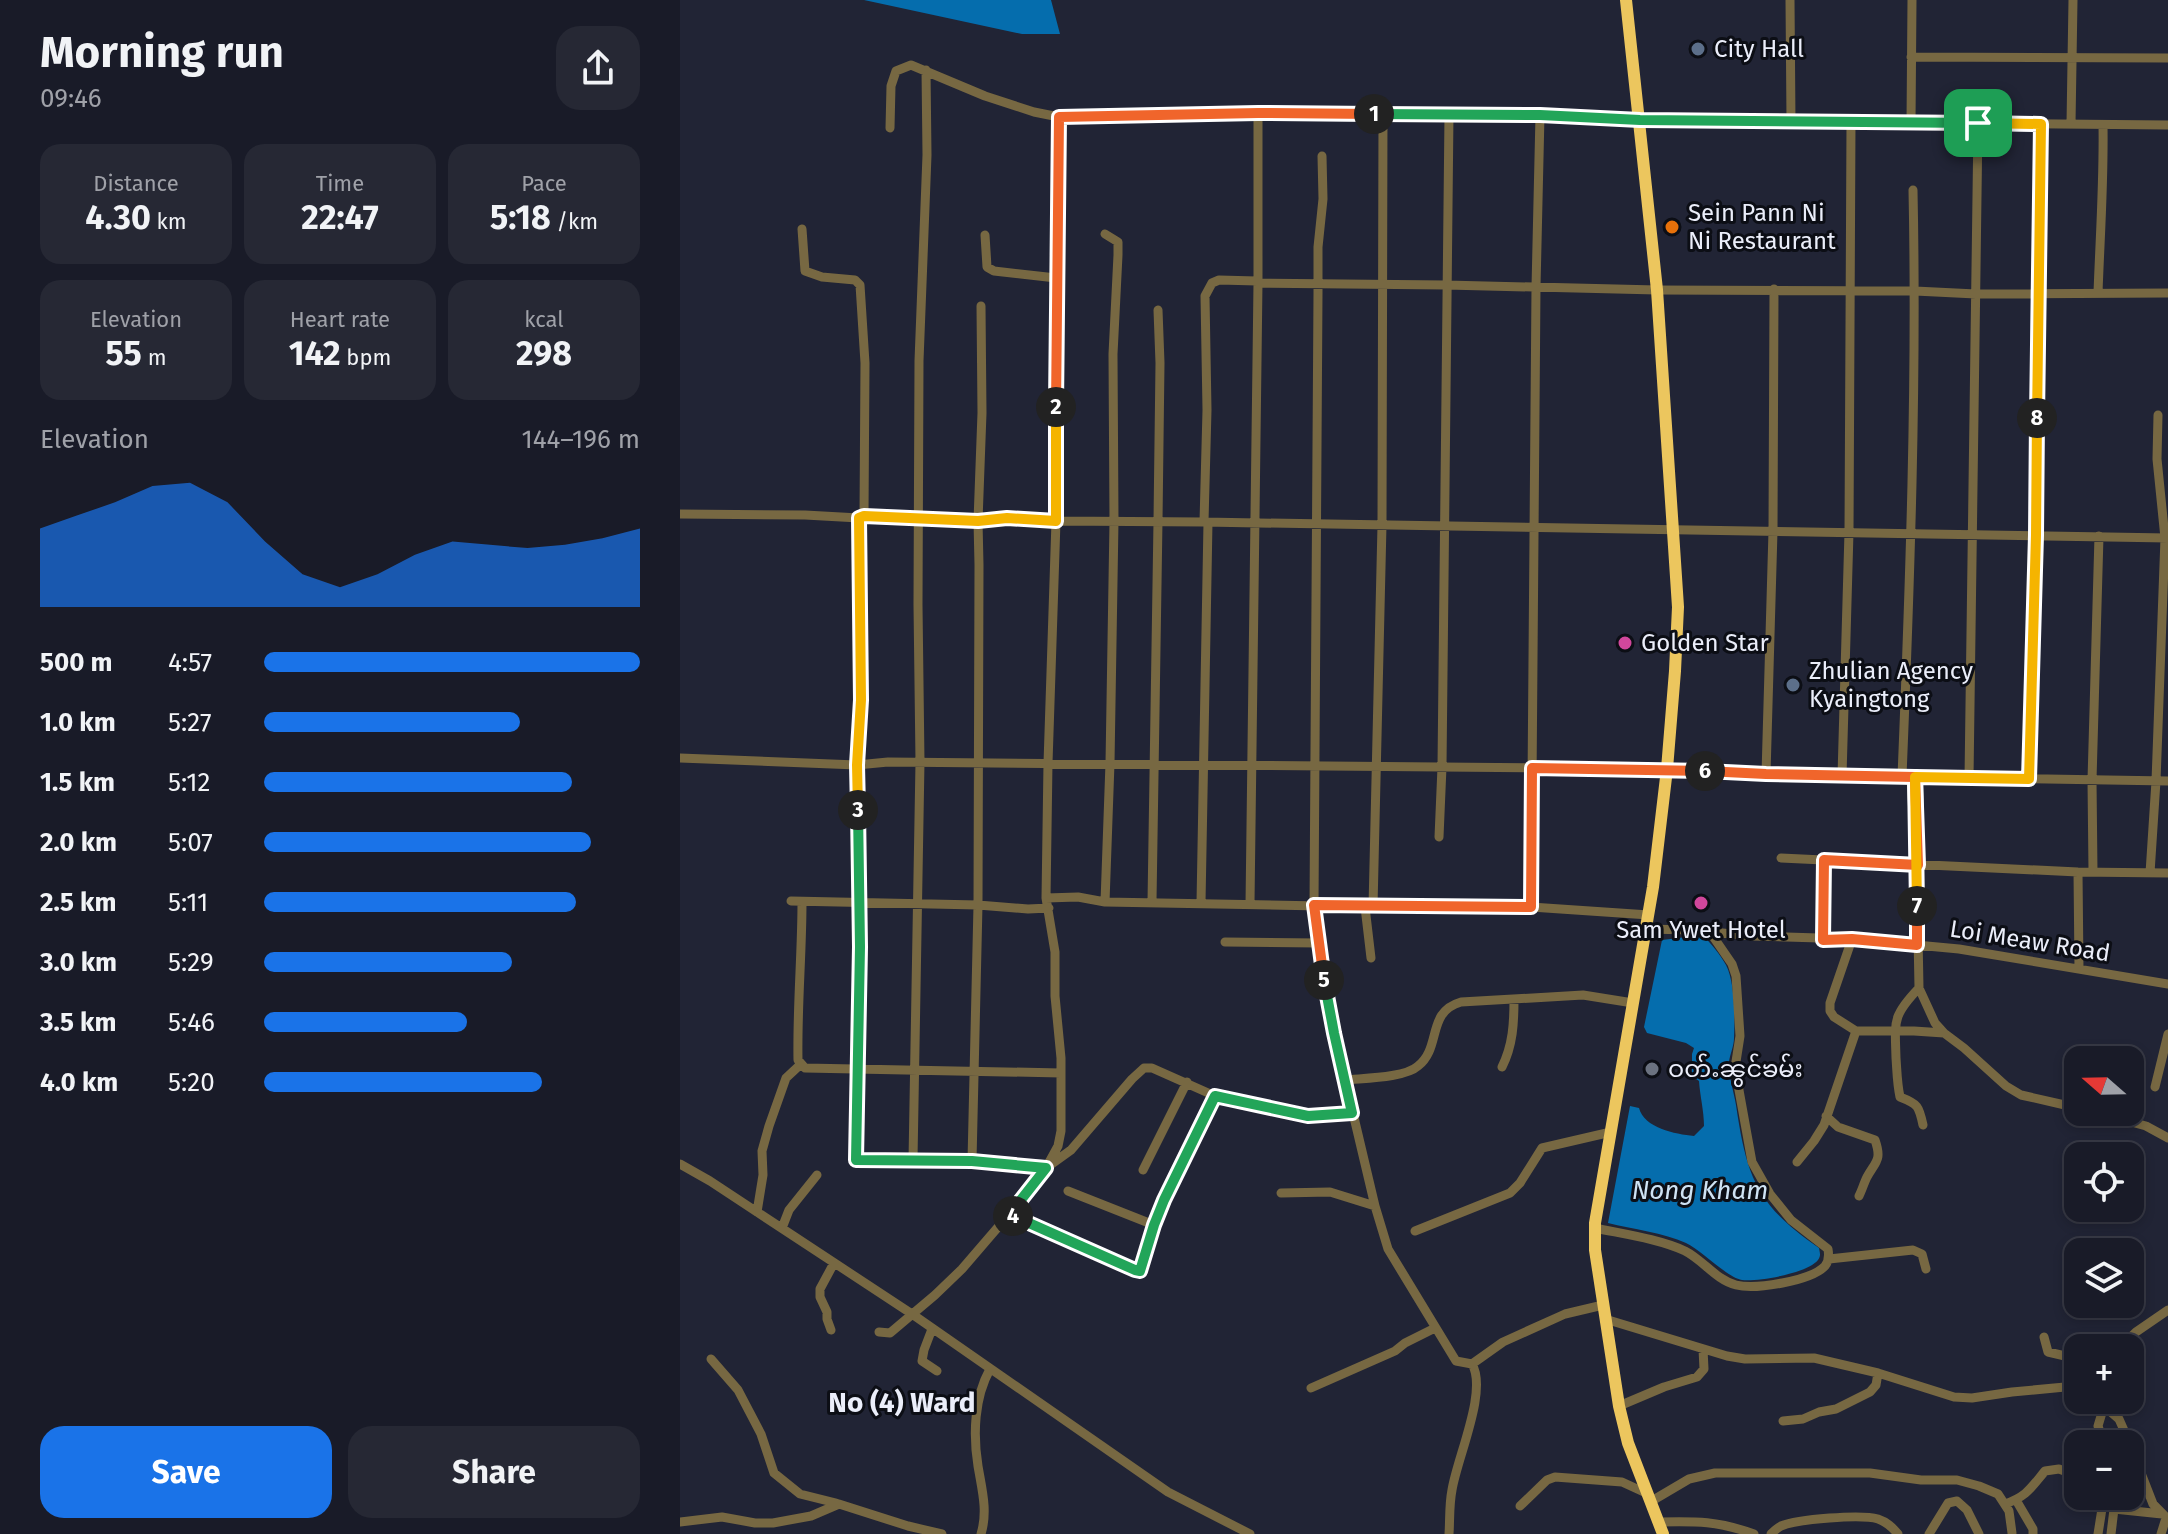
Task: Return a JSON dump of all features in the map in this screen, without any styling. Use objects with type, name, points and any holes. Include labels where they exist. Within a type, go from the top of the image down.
[{"type":"highway","points":[[1626,0],[1657,290],[1678,607],[1667,769],[1649,915],[1595,1228],[1595,1250],[1619,1406],[1628,1443],[1660,1528]]},
{"type":"street","points":[[1790,0],[1791,121]]},
{"type":"street","points":[[1911,123],[1912,0]]},
{"type":"street","points":[[2071,124],[2073,0]]},
{"type":"street","points":[[1911,57],[2168,58]]},
{"type":"street","points":[[890,128],[891,86],[896,71],[911,65],[985,96],[1059,117],[1258,113],[1449,114],[1640,120],[2168,125]]},
{"type":"street","points":[[913,1160],[920,762],[919,361],[927,155],[926,70]]},
{"type":"street","points":[[1250,904],[1258,113]]},
{"type":"street","points":[[1371,958],[1369,907],[1377,766],[1382,525],[1383,114]]},
{"type":"street","points":[[1439,837],[1449,114]]},
{"type":"street","points":[[1531,907],[1540,115]]},
{"type":"street","points":[[879,1332],[890,1333],[962,1269],[1046,1168],[1058,1146],[1061,1131],[1055,952],[1048,903],[1048,763],[1056,521],[1059,117]]},
{"type":"street","points":[[1842,776],[1849,532],[1851,122]]},
{"type":"street","points":[[1969,778],[1978,123]]},
{"type":"street","points":[[2029,779],[2036,535],[2041,124]]},
{"type":"street","points":[[2098,293],[2104,177],[2103,125]]},
{"type":"street","points":[[1322,156],[1323,199],[1318,247],[1314,905],[1334,1033],[1388,1249],[1456,1361],[1472,1364],[1476,1370],[1478,1390],[1452,1491],[1449,1534]]},
{"type":"street","points":[[1902,776],[1912,533],[1913,190]]},
{"type":"street","points":[[802,229],[805,271],[822,277],[855,280],[860,285],[865,363],[861,700],[857,765],[860,904],[856,1160],[972,1161],[1046,1168],[1071,1150],[1144,1068],[1152,1068],[1215,1096],[1308,1116],[1352,1113]]},
{"type":"street","points":[[1105,234],[1118,242],[1113,354],[1114,521],[1105,902]]},
{"type":"street","points":[[985,235],[987,267],[994,271],[1056,278]]},
{"type":"street","points":[[1201,903],[1207,410],[1205,296],[1212,283],[1219,280],[1657,290],[2168,293]]},
{"type":"street","points":[[1766,774],[1773,531],[1774,289]]},
{"type":"street","points":[[972,1161],[978,905],[981,306]]},
{"type":"street","points":[[1152,902],[1160,363],[1158,310]]},
{"type":"street","points":[[2150,873],[2166,538],[2157,459],[2158,415]]},
{"type":"street","points":[[680,514],[2166,538]]},
{"type":"street","points":[[2093,872],[2092,780],[2099,536]]},
{"type":"street","points":[[680,758],[857,765],[920,762],[1667,769],[1842,776],[2168,781]]},
{"type":"street","points":[[1915,777],[1919,988],[1935,1023],[2006,1086],[2021,1095],[2064,1105]]},
{"type":"street","points":[[1781,858],[2078,872],[2168,873]]},
{"type":"street","points":[[1823,940],[1824,860]]},
{"type":"street","points":[[2078,872],[2079,969]]},
{"type":"street","points":[[1061,1073],[805,1068],[798,1060],[802,952],[796,901],[1028,909],[1078,897],[1105,902],[1531,907],[1649,915]]},
{"type":"street","name":"Loi Meaw Road","points":[[1646,929],[1823,940],[1852,939],[1959,949],[2168,984]]},
{"type":"street","points":[[1595,1228],[1682,1250],[1731,1284],[1745,1287],[1787,1282],[1812,1274],[1824,1267],[1829,1259],[1828,1249],[1791,1220],[1770,1194],[1752,1162],[1735,1068],[1740,1019],[1736,976],[1732,964],[1710,932]]},
{"type":"street","points":[[1852,939],[1830,1003],[1834,1017],[1856,1031],[1944,1033]]},
{"type":"street","points":[[1225,942],[1318,943]]},
{"type":"street","points":[[1919,988],[1903,1005],[1894,1031],[1900,1097],[1915,1102],[1923,1125]]},
{"type":"street","points":[[1345,1080],[1417,1068],[1426,1057],[1443,1011],[1461,1002],[1583,995],[1633,1003]]},
{"type":"street","points":[[1502,1067],[1514,1030],[1514,999]]},
{"type":"street","points":[[1797,1162],[1814,1141],[1826,1116],[1856,1031]]},
{"type":"street","points":[[2155,1087],[2168,1034]]},
{"type":"street","points":[[757,1212],[763,1175],[762,1151],[786,1078],[801,1064]]},
{"type":"street","points":[[1143,1170],[1187,1082]]},
{"type":"street","points":[[1009,1215],[1140,1271],[1164,1200],[1215,1096]]},
{"type":"street","points":[[1826,1116],[1838,1127],[1875,1140],[1878,1160],[1859,1196]]},
{"type":"street","points":[[2144,1125],[2168,1138]]},
{"type":"street","points":[[1415,1231],[1510,1193],[1542,1148],[1611,1132]]},
{"type":"street","points":[[680,1164],[912,1314],[1168,1492],[1242,1533]]},
{"type":"street","points":[[782,1228],[789,1210],[817,1175]]},
{"type":"street","points":[[1068,1191],[1154,1225]]},
{"type":"street","points":[[1281,1193],[1330,1192],[1375,1206]]},
{"type":"street","points":[[1829,1259],[1913,1250],[1922,1254],[1926,1269]]},
{"type":"street","points":[[831,1330],[820,1289],[834,1263]]},
{"type":"street","points":[[1472,1364],[1503,1342],[1565,1314],[1603,1305]]},
{"type":"street","points":[[2134,1334],[2168,1310]]},
{"type":"street","points":[[1605,1319],[1727,1356],[1745,1359],[1814,1358],[1878,1373],[1954,1397],[1972,1398],[2064,1387]]},
{"type":"street","points":[[1311,1388],[1395,1351],[1435,1328]]},
{"type":"street","points":[[932,1329],[922,1361],[937,1371]]},
{"type":"street","points":[[2044,1337],[2048,1352],[2064,1356]]},
{"type":"street","points":[[1619,1406],[1697,1377],[1704,1369],[1703,1349]]},
{"type":"street","points":[[711,1359],[738,1390],[761,1434],[774,1473],[800,1494],[942,1534]]},
{"type":"street","points":[[981,1534],[985,1517],[977,1463],[978,1401],[990,1369]]},
{"type":"street","points":[[1783,1421],[1803,1419],[1836,1409],[1870,1392],[1876,1385],[1878,1373]]},
{"type":"street","points":[[2005,1504],[2032,1489],[2045,1471],[2064,1471]]},
{"type":"street","points":[[1520,1506],[1547,1480],[1555,1477],[1622,1482],[1648,1497],[1689,1479],[1715,1473],[1870,1473],[1921,1480],[1957,1480],[1998,1494],[2009,1511],[2012,1533]]},
{"type":"street","points":[[2144,1481],[2153,1504],[2165,1517]]},
{"type":"street","points":[[2016,1500],[2033,1534]]},
{"type":"street","points":[[1929,1534],[1948,1503],[1957,1501],[1967,1510],[1979,1534]]},
{"type":"street","points":[[680,1522],[722,1517],[773,1523],[811,1516],[839,1504]]},
{"type":"street","points":[[2098,1534],[2102,1510]]},
{"type":"street","points":[[2111,1534],[2114,1510]]},
{"type":"street","points":[[2120,1510],[2165,1517]]},
{"type":"street","points":[[1771,1534],[1782,1526],[1804,1521],[1867,1517],[1892,1526],[1898,1534]]},
{"type":"street","points":[[2161,1534],[2165,1517]]},
{"type":"street","points":[[1660,1528],[1699,1520],[1726,1524],[1754,1534]]},
{"type":"water","points":[[864,0],[1051,0],[1060,34],[1022,34]]},
{"type":"water","name":"Nong Kham","points":[[1703,935],[1724,961],[1731,981],[1734,1030],[1729,1072],[1751,1171],[1758,1188],[1781,1218],[1819,1248],[1820,1257],[1813,1265],[1782,1276],[1742,1280],[1686,1243],[1608,1223],[1630,1106],[1639,1108],[1647,1121],[1670,1132],[1694,1136],[1704,1126],[1699,1081],[1692,1076],[1694,1048],[1647,1033],[1644,1027],[1662,940]]},
{"type":"place","name":"City Hall","points":[[1698,49]]},
{"type":"place","name":"Sein Pann Ni Ni Restaurant","points":[[1672,227]]},
{"type":"place","name":"Golden Star","points":[[1625,643]]},
{"type":"place","name":"Zhulian Agency Kyaingtong","points":[[1793,685]]},
{"type":"place","name":"Sam Ywet Hotel","points":[[1701,903]]},
{"type":"place","name":"ဝတ်ႉၼွင်ၶမ်း","points":[[1652,1069]]},
{"type":"district","name":"No (4) Ward","points":[[902,1402]]},
{"type":"route","points":[[1978,123],[1258,113],[1059,117],[1056,521],[859,518],[861,700],[857,765],[860,947],[856,1160],[972,1161],[1046,1168],[1009,1215],[1140,1271],[1164,1200],[1215,1096],[1308,1116],[1352,1113],[1320,958],[1314,905],[1531,907],[1532,768],[1915,777],[1918,865],[1824,860],[1823,940],[1852,939],[1917,945],[1918,865],[1915,777],[2029,779],[2036,535],[2041,124],[1978,123]]}]
